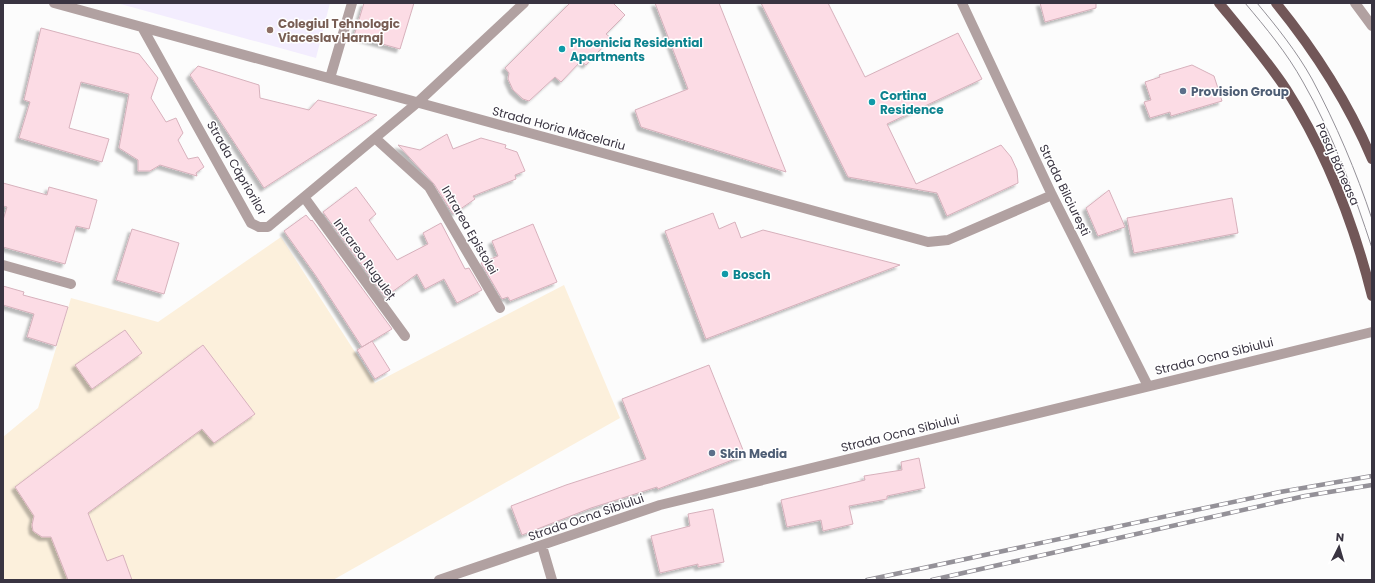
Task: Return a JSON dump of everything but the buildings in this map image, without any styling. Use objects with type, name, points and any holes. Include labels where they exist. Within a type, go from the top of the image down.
[{"type":"main road","name":"Pasaj Băneasa","points":[[1219,3],[1270,66],[1310,130],[1335,186],[1359,249],[1372,296]]},
{"type":"main road","points":[[1276,3],[1326,70],[1349,110],[1372,159]]},
{"type":"street","name":"Strada Horia Măcelariu","points":[[54,3],[928,242],[948,240],[1052,195]]},
{"type":"street","points":[[330,78],[352,3]]},
{"type":"street","name":"Strada Căpriorilor","points":[[142,26],[251,223],[259,227],[268,227],[417,103],[524,3]]},
{"type":"street","name":"Strada Bilciurești","points":[[962,3],[1052,195],[1148,386]]},
{"type":"street","points":[[1355,3],[1372,26]]},
{"type":"street","name":"Intrarea Epistolei","points":[[375,138],[429,187],[500,308]]},
{"type":"street","name":"Intrarea Ruguleț","points":[[304,197],[405,336]]},
{"type":"street","points":[[3,265],[71,284]]},
{"type":"street","name":"Strada Ocna Sibiului","points":[[439,580],[542,546],[660,504],[1372,332]]},
{"type":"street","points":[[542,546],[552,580]]},
{"type":"shaded area","name":"Colegiul Tehnologic Viaceslav Harnaj","points":[[117,3],[330,3],[316,58]]},
{"type":"shaded area","points":[[281,237],[375,383],[564,285],[620,418],[333,580],[3,580],[3,437],[38,408],[71,298],[158,322]]},
{"type":"tram line","points":[[1245,3],[1283,51],[1297,71],[1314,101],[1342,163],[1372,248]]},
{"type":"tram line","points":[[1257,3],[1300,59],[1312,79],[1345,148],[1372,219]]},
{"type":"railway","points":[[867,580],[1280,492],[1372,476]]},
{"type":"railway","points":[[932,580],[1305,496],[1372,485]]},
{"type":"place","name":"Colegiul Tehnologic Viaceslav Harnaj","points":[[270,30]]},
{"type":"place","name":"Phoenicia Residential Apartments","points":[[562,49]]},
{"type":"place","name":"Provision Group","points":[[1183,91]]},
{"type":"place","name":"Cortina Residence","points":[[872,102]]},
{"type":"place","name":"Bosch","points":[[725,274]]},
{"type":"place","name":"Skin Media","points":[[712,453]]}]
